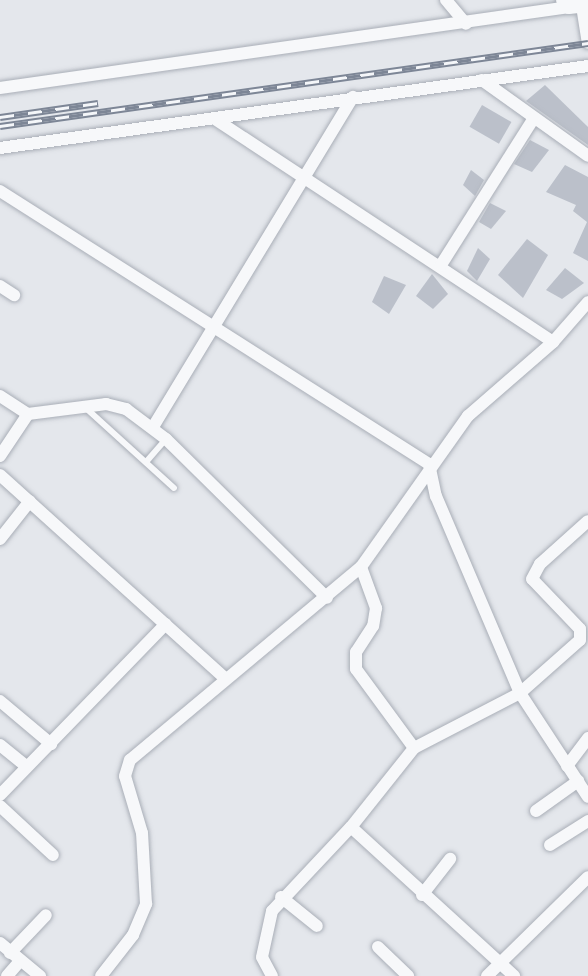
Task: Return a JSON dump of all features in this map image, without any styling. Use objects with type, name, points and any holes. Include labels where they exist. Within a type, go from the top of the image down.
[{"type":"street","points":[[446,0],[466,24]]},
{"type":"street","points":[[0,88],[466,24],[575,4],[588,43]]},
{"type":"street","points":[[2,150],[353,97],[588,66]]},
{"type":"street","points":[[482,80],[588,156]]},
{"type":"street","points":[[153,427],[353,97]]},
{"type":"street","points":[[441,265],[534,118]]},
{"type":"street","points":[[215,119],[441,265],[553,342]]},
{"type":"street","points":[[0,191],[214,325],[429,465],[436,496],[520,693],[588,797]]},
{"type":"street","points":[[0,286],[14,295]]},
{"type":"street","points":[[101,976],[133,935],[147,904],[142,833],[126,768],[226,679],[362,567],[429,465],[468,416],[553,342],[588,302]]},
{"type":"street","points":[[0,396],[28,414],[88,410],[117,404],[153,427],[166,439],[327,598]]},
{"type":"street","points":[[0,456],[28,414]]},
{"type":"street","points":[[0,475],[226,679]]},
{"type":"street","points":[[0,539],[30,501]]},
{"type":"street","points":[[272,976],[262,957],[263,939],[281,897],[351,827],[414,748],[520,693],[580,640],[580,628],[532,579],[540,564],[588,521]]},
{"type":"street","points":[[362,567],[376,608],[373,626],[356,652],[356,669],[414,748]]},
{"type":"street","points":[[0,795],[166,624]]},
{"type":"street","points":[[0,701],[51,744]]},
{"type":"street","points":[[567,766],[588,738]]},
{"type":"street","points":[[0,745],[26,766]]},
{"type":"street","points":[[536,811],[578,781]]},
{"type":"street","points":[[0,806],[53,855]]},
{"type":"street","points":[[550,845],[588,821]]},
{"type":"street","points":[[351,827],[422,895],[514,976]]},
{"type":"street","points":[[422,895],[450,859]]},
{"type":"street","points":[[487,976],[588,877]]},
{"type":"street","points":[[281,897],[317,926]]},
{"type":"street","points":[[10,953],[46,915]]},
{"type":"street","points":[[0,943],[40,976]]},
{"type":"street","points":[[378,947],[408,976]]},
{"type":"street","points":[[7,976],[20,961]]},
{"type":"lane","points":[[88,410],[174,488]]},
{"type":"lane","points":[[146,462],[166,439]]},
{"type":"building","points":[[545,85],[588,127],[588,145],[526,101]]},
{"type":"building","points":[[482,105],[511,122],[499,144],[470,127]]},
{"type":"building","points":[[530,140],[549,150],[532,172],[514,164]]},
{"type":"building","points":[[565,165],[588,177],[588,261],[573,253],[587,222],[573,211],[576,205],[546,192]]},
{"type":"building","points":[[471,170],[484,180],[475,196],[463,185]]},
{"type":"building","points":[[490,203],[506,211],[491,229],[479,222]]},
{"type":"building","points":[[527,239],[548,255],[523,298],[498,275]]},
{"type":"building","points":[[478,248],[490,259],[477,281],[467,271]]},
{"type":"building","points":[[565,268],[584,283],[562,299],[546,290]]},
{"type":"building","points":[[432,274],[448,294],[433,309],[416,296]]},
{"type":"building","points":[[384,276],[406,285],[389,314],[372,302]]},
{"type":"railway","points":[[0,126],[588,43]]},
{"type":"railway","points":[[0,117],[98,103]]}]
